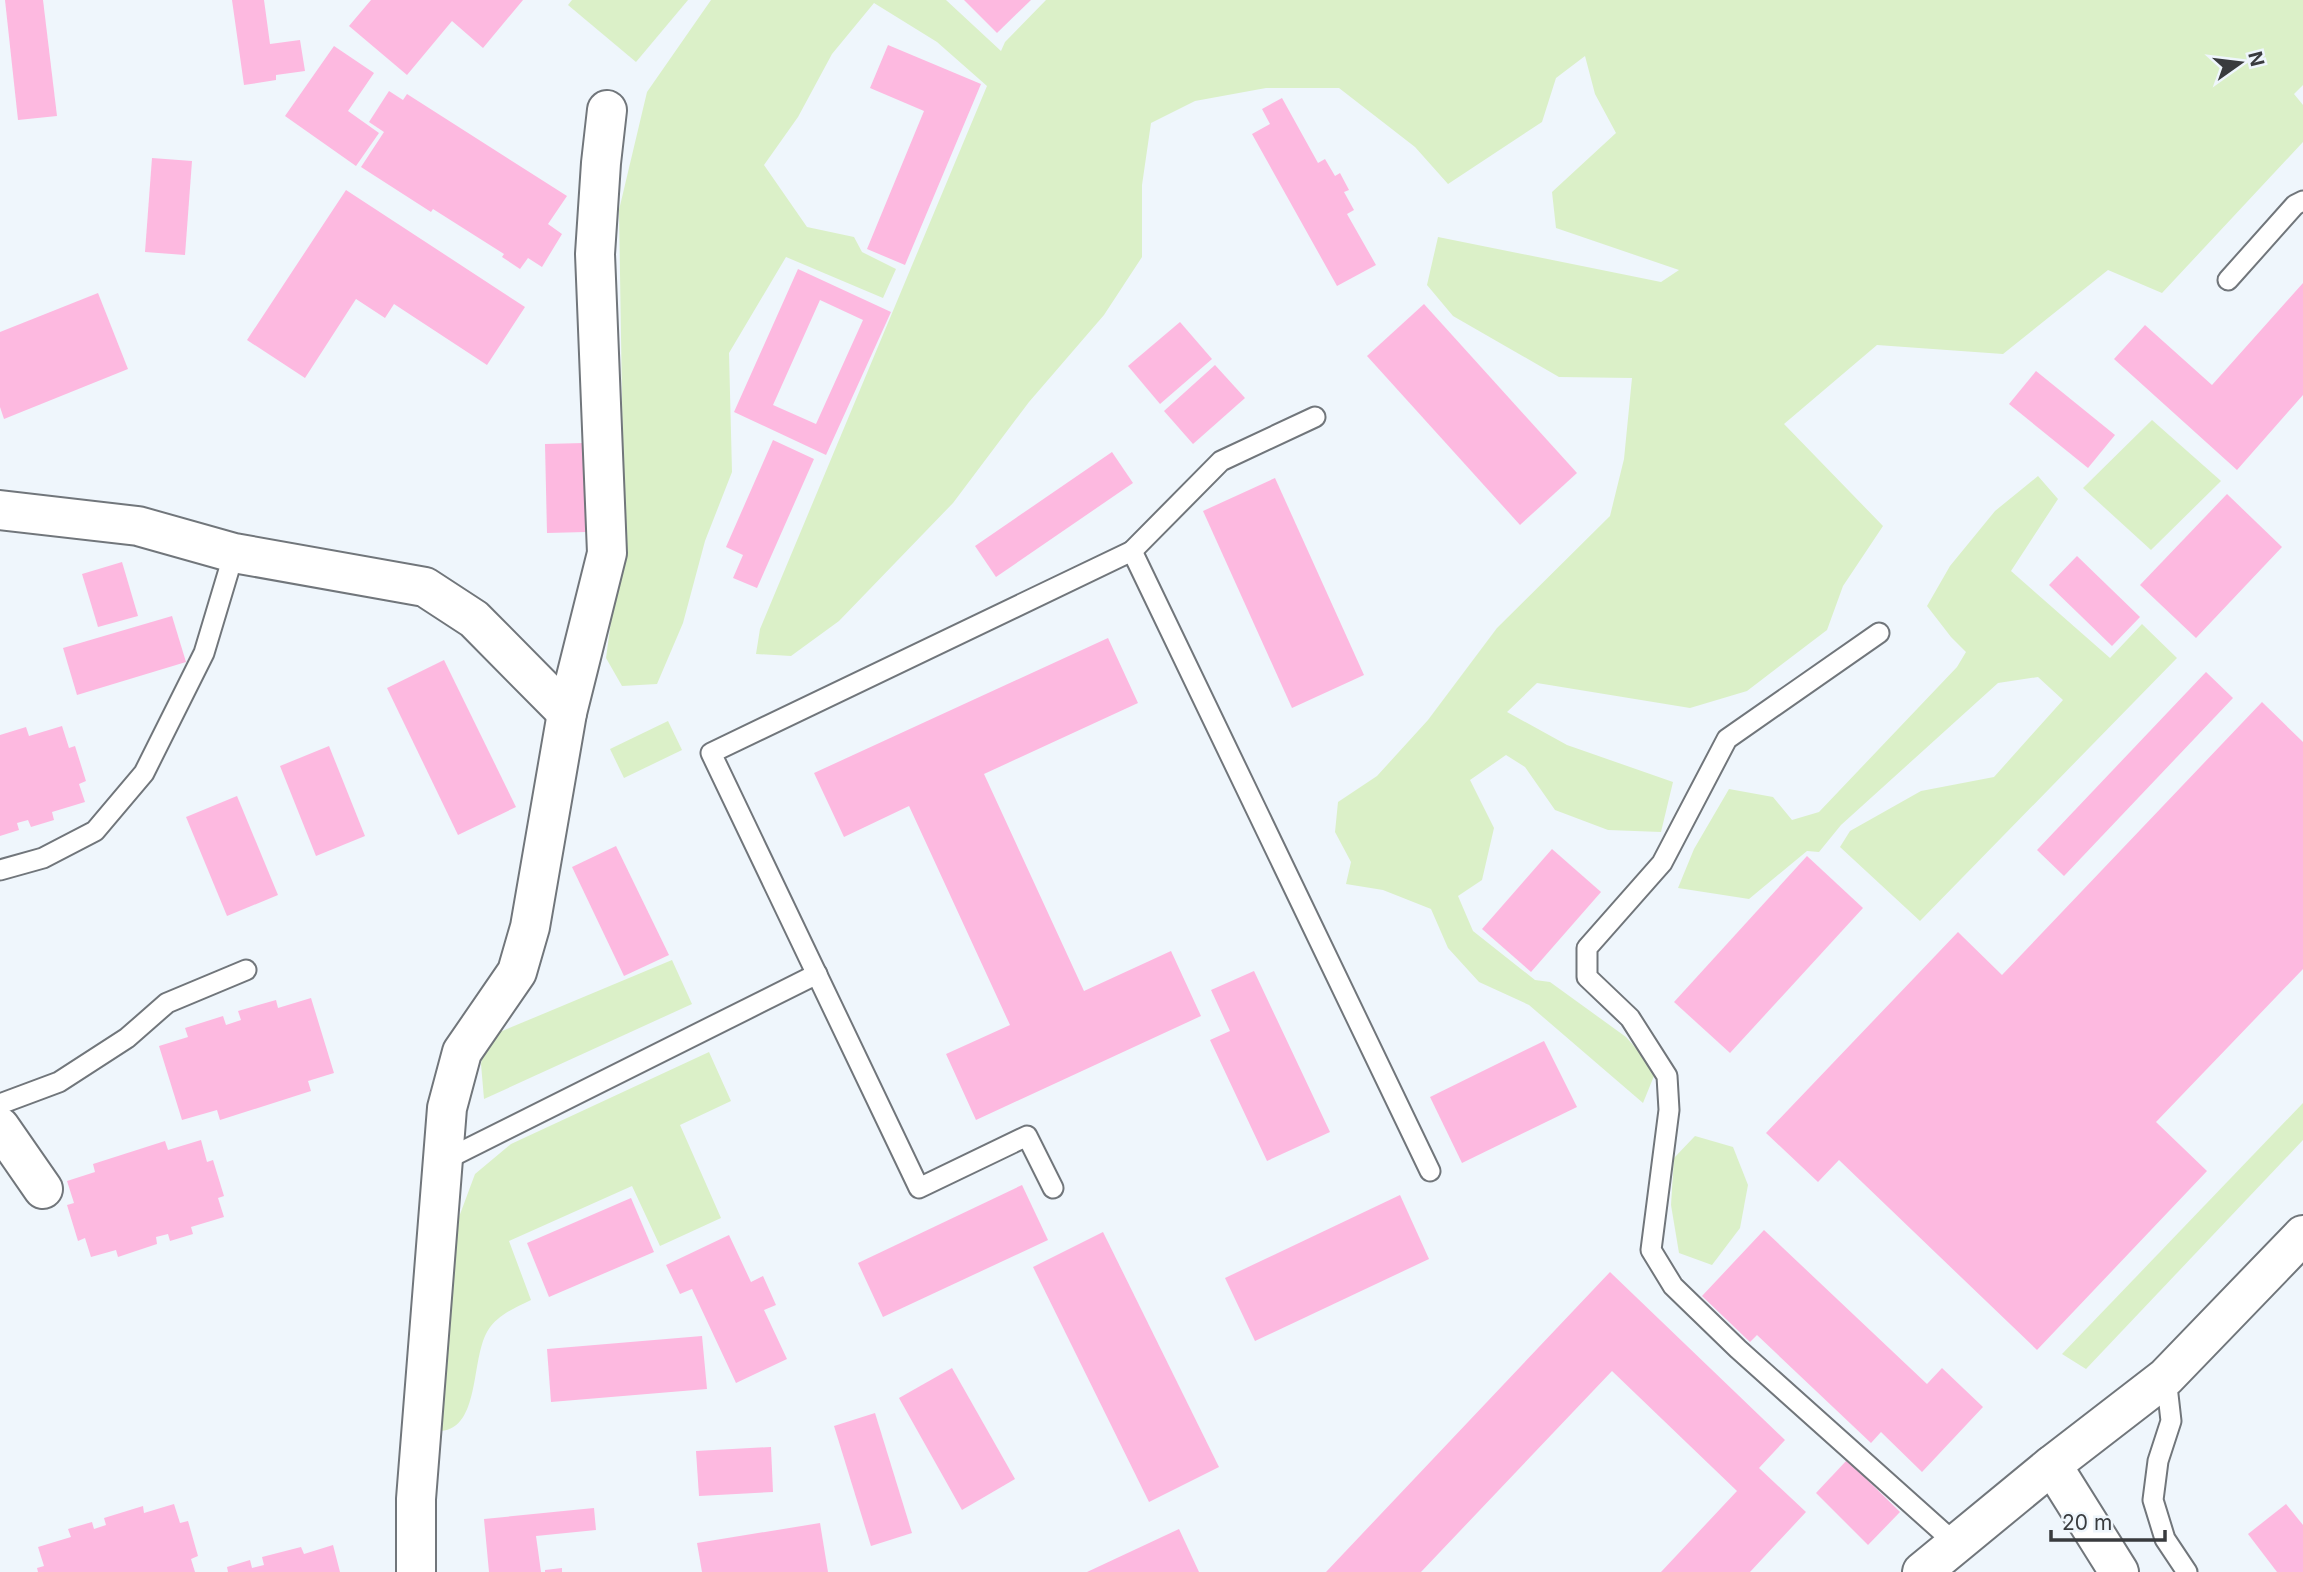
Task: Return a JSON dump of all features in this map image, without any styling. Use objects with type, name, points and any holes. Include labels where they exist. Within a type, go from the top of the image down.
[{"type":"street","points":[[416,1572],[416,1486],[447,1108],[462,1052],[517,972],[530,927],[567,712],[607,553],[595,254],[607,110]]},
{"type":"street","points":[[0,510],[138,526],[234,554],[425,587],[474,619],[567,712]]},
{"type":"street","points":[[0,1127],[43,1189]]},
{"type":"street","points":[[1922,1572],[2052,1465],[2166,1377],[2303,1235]]},
{"type":"street","points":[[2052,1465],[2119,1572]]},
{"type":"lane","points":[[2228,280],[2295,205],[2303,201]]},
{"type":"lane","points":[[1053,1188],[1027,1136],[919,1188],[711,753],[1132,551],[1221,461],[1315,417]]},
{"type":"lane","points":[[1132,551],[1430,1171]]},
{"type":"lane","points":[[0,870],[43,858],[95,831],[144,774],[204,653],[234,554]]},
{"type":"lane","points":[[1879,634],[1727,739],[1662,863],[1587,948],[1587,977],[1630,1018],[1667,1076],[1669,1110],[1651,1250],[1673,1286],[1738,1349],[1956,1544]]},
{"type":"lane","points":[[0,1104],[59,1082],[127,1038],[167,1003],[246,970]]},
{"type":"lane","points":[[443,1161],[817,974]]},
{"type":"lane","points":[[2166,1377],[2171,1420],[2158,1461],[2153,1500],[2165,1539],[2187,1572]]},
{"type":"green space","points":[[572,0],[688,0],[636,62],[568,5]]},
{"type":"green space","points":[[711,0],[946,0],[1001,51],[1005,42],[1046,0],[2303,0],[2303,85],[2294,94],[2303,105],[2303,142],[2162,293],[2108,270],[2003,354],[1877,345],[1784,424],[1883,526],[1843,586],[1827,630],[1747,691],[1690,708],[1537,683],[1507,712],[1567,745],[1673,782],[1661,832],[1608,830],[1555,810],[1525,767],[1506,755],[1470,780],[1494,828],[1482,880],[1458,896],[1473,931],[1535,980],[1550,982],[1626,1037],[1656,1071],[1643,1103],[1529,1005],[1479,982],[1448,948],[1431,909],[1383,890],[1346,884],[1351,862],[1335,832],[1338,802],[1377,776],[1428,720],[1497,628],[1610,516],[1624,459],[1632,378],[1559,377],[1453,316],[1427,285],[1438,237],[1661,282],[1679,270],[1556,228],[1552,192],[1616,133],[1595,94],[1585,56],[1556,78],[1542,122],[1448,184],[1415,147],[1339,88],[1266,88],[1195,101],[1151,123],[1142,185],[1142,257],[1104,315],[1029,402],[953,503],[839,621],[791,656],[756,654],[760,629],[987,86],[937,42],[874,3],[832,54],[798,117],[764,165],[807,227],[854,237],[862,252],[896,269],[883,298],[786,257],[729,353],[732,472],[705,541],[683,623],[657,684],[622,686],[606,658],[624,526],[619,210],[647,92]]},
{"type":"green space","points":[[2152,420],[2221,481],[2151,550],[2083,488]]},
{"type":"green space","points":[[2038,476],[2058,499],[2011,571],[2110,658],[2142,624],[2177,658],[1920,921],[1840,847],[1850,831],[1921,791],[1994,777],[2063,700],[2038,677],[1998,683],[1841,825],[1819,852],[1807,851],[1749,899],[1678,888],[1694,849],[1729,789],[1773,797],[1792,820],[1819,812],[1957,667],[1966,652],[1927,606],[1950,566],[1995,511]]},
{"type":"green space","points":[[668,721],[682,750],[624,778],[610,749]]},
{"type":"green space","points":[[672,960],[692,1004],[484,1099],[481,1064],[484,1046],[495,1034]]},
{"type":"green space","points":[[709,1052],[731,1101],[680,1125],[721,1218],[660,1246],[632,1186],[509,1241],[531,1300],[506,1313],[491,1326],[482,1344],[468,1406],[454,1427],[441,1431],[437,1425],[459,1217],[475,1174],[511,1144]]},
{"type":"green space","points":[[2303,1103],[2303,1140],[2086,1369],[2062,1354]]},
{"type":"green space","points":[[1695,1136],[1733,1147],[1748,1185],[1740,1228],[1712,1265],[1679,1253],[1671,1205],[1674,1158]]},
{"type":"building","points":[[5,0],[43,0],[57,116],[18,120]]},
{"type":"building","points":[[232,0],[264,0],[270,44],[300,40],[305,71],[276,75],[276,80],[244,85]]},
{"type":"building","points":[[371,0],[523,0],[483,48],[452,21],[407,75],[349,26]]},
{"type":"building","points":[[964,0],[1031,0],[997,33]]},
{"type":"building","points":[[888,45],[981,84],[905,265],[867,249],[924,111],[870,88]]},
{"type":"building","points":[[334,46],[374,73],[348,111],[379,133],[356,166],[285,116]]},
{"type":"building","points":[[389,91],[403,100],[407,94],[567,196],[548,224],[562,234],[542,267],[528,258],[520,269],[502,257],[504,254],[361,167],[384,132],[369,122]]},
{"type":"building","points":[[1282,98],[1318,163],[1325,159],[1335,176],[1340,173],[1349,190],[1344,192],[1354,210],[1347,214],[1376,265],[1337,286],[1252,134],[1270,124],[1262,109]]},
{"type":"building","points":[[152,158],[192,161],[185,255],[145,252]]},
{"type":"building","points":[[346,190],[525,307],[487,365],[394,304],[385,318],[356,299],[305,378],[247,340]]},
{"type":"building","points":[[798,269],[891,312],[826,455],[734,412]],"holes":[[[820,300],[863,320],[816,424],[773,405]]]},
{"type":"building","points":[[2303,283],[2303,395],[2237,470],[2114,359],[2145,325],[2212,385]]},
{"type":"building","points":[[98,293],[128,369],[4,419],[0,407],[0,332]]},
{"type":"building","points":[[1424,304],[1577,473],[1520,525],[1367,356]]},
{"type":"building","points":[[1180,322],[1212,359],[1160,404],[1128,366]]},
{"type":"building","points":[[1215,365],[1245,398],[1193,444],[1164,411]]},
{"type":"building","points":[[2036,371],[2115,435],[2088,468],[2009,404]]},
{"type":"building","points":[[773,440],[814,459],[757,588],[733,578],[743,555],[726,547]]},
{"type":"building","points":[[584,443],[586,532],[547,533],[545,444]]},
{"type":"building","points":[[1112,452],[1133,483],[996,577],[975,546]]},
{"type":"building","points":[[1275,478],[1364,675],[1292,708],[1203,511]]},
{"type":"building","points":[[2227,494],[2282,547],[2196,638],[2140,585]]},
{"type":"building","points":[[2077,556],[2140,617],[2112,646],[2049,585]]},
{"type":"building","points":[[122,562],[138,616],[98,627],[82,574]]},
{"type":"building","points":[[172,616],[186,662],[77,695],[63,648]]},
{"type":"building","points":[[1108,638],[1138,703],[984,774],[1084,991],[1171,951],[1201,1016],[976,1120],[946,1054],[1010,1025],[909,806],[844,837],[814,773]]},
{"type":"building","points":[[444,660],[516,807],[458,835],[387,688]]},
{"type":"building","points":[[2206,672],[2233,698],[2064,876],[2037,850]]},
{"type":"building","points":[[2262,702],[2303,742],[2303,969],[2156,1122],[2207,1171],[2037,1350],[1839,1160],[1818,1182],[1766,1133],[1958,932],[2002,975]]},
{"type":"building","points":[[62,726],[69,748],[75,746],[86,781],[79,784],[85,802],[52,812],[54,820],[31,827],[28,820],[17,823],[19,830],[0,836],[0,735],[26,727],[29,736]]},
{"type":"building","points":[[329,746],[365,836],[316,856],[280,766]]},
{"type":"building","points":[[237,796],[278,895],[227,916],[186,817]]},
{"type":"building","points":[[616,846],[669,955],[624,976],[572,867]]},
{"type":"building","points":[[1552,849],[1601,892],[1531,972],[1482,929]]},
{"type":"building","points":[[1807,856],[1863,908],[1730,1053],[1674,1002]]},
{"type":"building","points":[[1254,971],[1330,1132],[1267,1161],[1210,1040],[1230,1031],[1211,990]]},
{"type":"building","points":[[311,998],[334,1073],[308,1081],[311,1091],[220,1120],[217,1110],[182,1120],[159,1046],[188,1037],[185,1028],[223,1016],[226,1025],[241,1020],[238,1011],[276,1000],[278,1008]]},
{"type":"building","points":[[1544,1041],[1577,1107],[1462,1163],[1430,1097]]},
{"type":"building","points":[[201,1140],[207,1162],[213,1160],[224,1196],[218,1198],[224,1217],[191,1227],[193,1234],[170,1241],[168,1234],[156,1237],[157,1244],[118,1257],[116,1250],[91,1257],[85,1238],[78,1241],[67,1205],[74,1203],[67,1181],[95,1172],[93,1164],[165,1141],[168,1150]]},
{"type":"building","points":[[1022,1185],[1048,1240],[883,1317],[858,1263]]},
{"type":"building","points":[[1400,1195],[1429,1259],[1255,1341],[1225,1278]]},
{"type":"building","points":[[631,1198],[654,1252],[549,1297],[527,1243]]},
{"type":"building","points":[[1764,1230],[1927,1384],[1942,1368],[1983,1407],[1922,1472],[1881,1432],[1871,1443],[1757,1335],[1750,1342],[1702,1296]]},
{"type":"building","points":[[1103,1232],[1219,1467],[1149,1502],[1033,1267]]},
{"type":"building","points":[[729,1235],[751,1282],[763,1276],[776,1305],[764,1310],[787,1359],[736,1383],[692,1289],[680,1294],[666,1265]]},
{"type":"building","points":[[1610,1272],[1785,1440],[1759,1468],[1806,1512],[1750,1572],[1661,1572],[1737,1491],[1612,1371],[1421,1572],[1326,1572]]},
{"type":"building","points":[[702,1336],[707,1389],[551,1402],[547,1349]]},
{"type":"building","points":[[952,1368],[1015,1479],[962,1510],[899,1398]]},
{"type":"building","points":[[875,1413],[912,1533],[871,1546],[834,1426]]},
{"type":"building","points":[[771,1447],[773,1492],[699,1496],[696,1451]]},
{"type":"building","points":[[1847,1460],[1900,1512],[1868,1545],[1816,1493]]},
{"type":"building","points":[[174,1504],[180,1523],[188,1521],[198,1556],[191,1559],[195,1572],[38,1572],[37,1568],[44,1566],[38,1547],[71,1537],[68,1529],[92,1522],[94,1529],[106,1525],[104,1518],[143,1506],[144,1513]]},
{"type":"building","points":[[2286,1504],[2303,1525],[2303,1572],[2277,1572],[2248,1534]]},
{"type":"building","points":[[594,1508],[596,1530],[536,1536],[541,1572],[489,1572],[484,1519]]},
{"type":"building","points":[[820,1523],[828,1572],[702,1572],[697,1543]]},
{"type":"building","points":[[1179,1529],[1199,1572],[1087,1572]]},
{"type":"building","points":[[333,1545],[340,1572],[228,1572],[227,1567],[250,1560],[252,1568],[264,1565],[262,1557],[301,1547],[304,1554]]},
{"type":"building","points":[[562,1568],[562,1572],[545,1572],[545,1570]]}]
